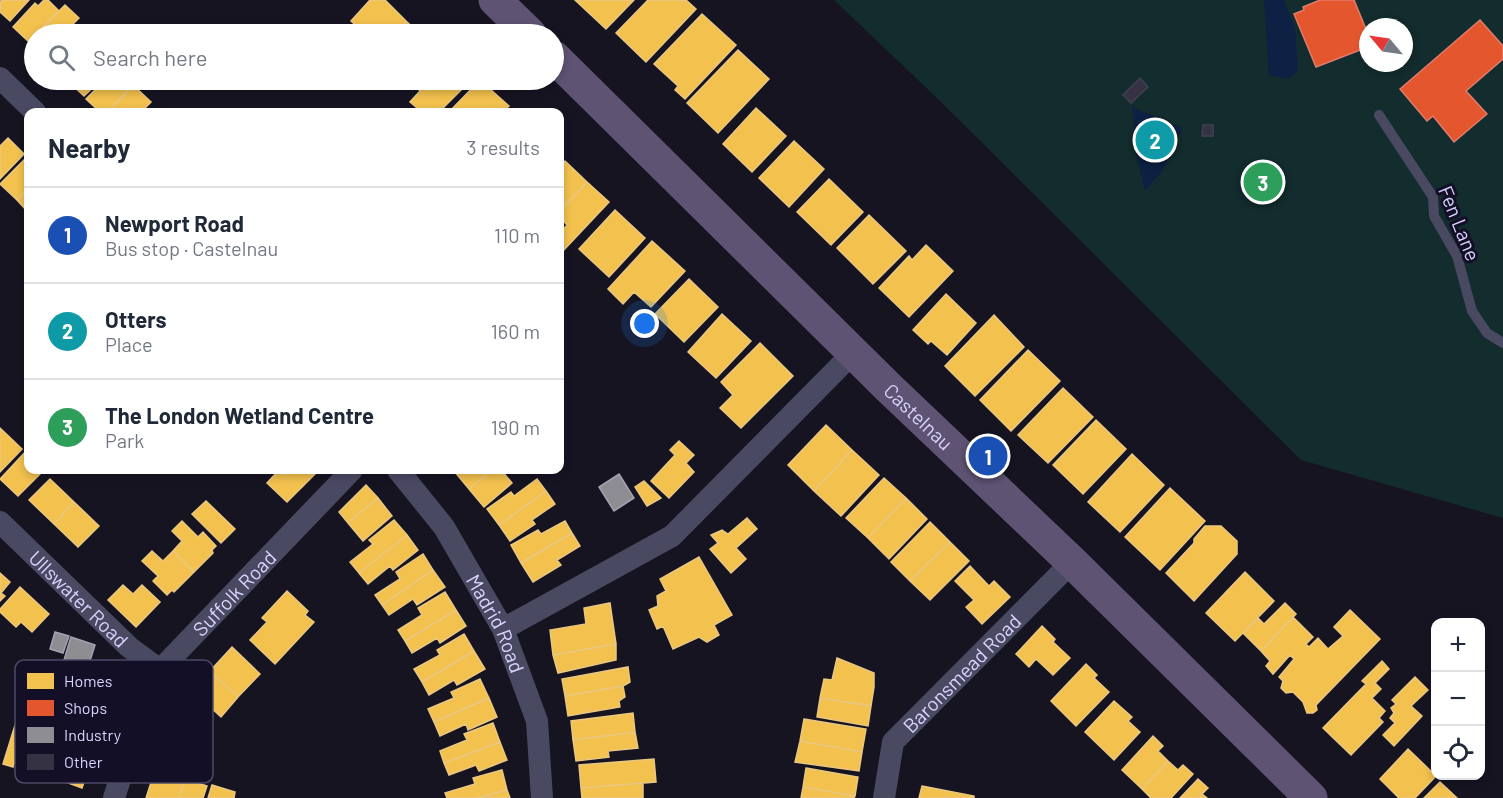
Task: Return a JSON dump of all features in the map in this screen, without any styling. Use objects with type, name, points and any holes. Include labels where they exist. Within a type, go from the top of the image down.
[{"type":"main road","points":[[495,0],[520,24]]},
{"type":"main road","name":"Castelnau","points":[[564,67],[1311,798]]},
{"type":"street","points":[[0,78],[31,108]]},
{"type":"street","points":[[503,629],[672,536],[854,353]]},
{"type":"street","name":"Suffolk Road","points":[[170,660],[348,474]]},
{"type":"street","name":"Madrid Road","points":[[401,474],[444,527],[503,629],[537,722],[542,798]]},
{"type":"street","name":"Ullswater Road","points":[[0,522],[129,647],[147,660]]},
{"type":"street","name":"Baronsmead Road","points":[[884,798],[893,742],[1072,562]]},
{"type":"street","name":"Suffolk Road","points":[[114,798],[119,783]]},
{"type":"lane","name":"Fen Lane","points":[[1379,115],[1433,197],[1434,216],[1457,256],[1472,311],[1487,333],[1503,344]]},
{"type":"green space","points":[[834,0],[1503,0],[1503,518],[1301,460],[939,100]]},
{"type":"water","points":[[1264,0],[1284,0],[1295,28],[1298,70],[1289,79],[1269,75]]},
{"type":"water","points":[[1132,107],[1182,128],[1163,170],[1145,191],[1138,162]]},
{"type":"building: Homes","points":[[1,0],[29,0],[10,21],[0,12]]},
{"type":"building: Homes","points":[[44,0],[48,0],[59,11],[46,24],[24,24],[24,37],[13,27],[35,3],[38,6]]},
{"type":"building: Homes","points":[[370,0],[385,0],[406,21],[403,24],[354,24],[351,21]]},
{"type":"building: Homes","points":[[575,0],[634,0],[606,29]]},
{"type":"building: Homes","points":[[648,0],[686,0],[696,9],[646,62],[616,33]]},
{"type":"building: Homes","points":[[65,5],[79,18],[73,24],[46,24]]},
{"type":"building: Homes","points":[[702,14],[736,45],[685,99],[675,90],[678,86],[654,64]]},
{"type":"building: Homes","points":[[738,50],[769,79],[718,133],[687,103]]},
{"type":"building: Homes","points":[[78,90],[90,90],[84,96]]},
{"type":"building: Homes","points":[[95,90],[129,90],[111,108],[96,108],[86,99]]},
{"type":"building: Homes","points":[[128,90],[138,90],[151,102],[145,108],[111,108]]},
{"type":"building: Homes","points":[[461,90],[443,108],[417,108],[410,102],[420,91]]},
{"type":"building: Homes","points":[[470,90],[491,90],[509,106],[507,108],[453,108]]},
{"type":"building: Homes","points":[[756,108],[786,136],[752,172],[723,144]]},
{"type":"building: Homes","points":[[8,138],[24,154],[0,179],[0,146]]},
{"type":"building: Homes","points":[[794,141],[824,169],[789,207],[759,178]]},
{"type":"building: Homes","points":[[24,160],[24,193],[17,200],[0,184]]},
{"type":"building: Homes","points":[[564,162],[587,182],[564,207]]},
{"type":"building: Homes","points":[[829,179],[863,212],[831,245],[797,212]]},
{"type":"building: Homes","points":[[587,182],[609,202],[564,250],[564,228],[567,225],[564,222],[564,207]]},
{"type":"building: Homes","points":[[24,193],[24,208],[17,200]]},
{"type":"building: Homes","points":[[615,210],[645,238],[609,277],[579,249]]},
{"type":"building: Homes","points":[[869,215],[906,251],[873,284],[837,248]]},
{"type":"building: Homes","points":[[652,241],[685,271],[651,307],[634,292],[623,304],[608,289]]},
{"type":"building: Homes","points":[[926,245],[953,271],[909,317],[879,288],[909,256],[912,260]]},
{"type":"building: Homes","points":[[689,279],[718,307],[684,342],[655,314]]},
{"type":"building: Homes","points":[[946,294],[976,323],[947,355],[931,341],[928,344],[913,330]]},
{"type":"building: Homes","points":[[722,314],[751,341],[716,378],[688,352]]},
{"type":"building: Homes","points":[[994,315],[1024,347],[975,396],[945,366]]},
{"type":"building: Homes","points":[[760,343],[793,376],[741,428],[720,408],[733,395],[721,382]]},
{"type":"building: Homes","points":[[1028,350],[1060,381],[1011,431],[980,400]]},
{"type":"building: Homes","points":[[1063,388],[1093,417],[1048,463],[1018,435]]},
{"type":"building: Homes","points":[[1096,420],[1126,449],[1083,494],[1053,465]]},
{"type":"building: Homes","points":[[826,425],[852,450],[814,491],[788,465]]},
{"type":"building: Homes","points":[[0,428],[22,449],[0,472]]},
{"type":"building: Homes","points":[[679,441],[694,455],[686,463],[694,472],[669,498],[651,481],[675,455],[670,450]]},
{"type":"building: Homes","points":[[852,450],[879,475],[841,516],[814,491]]},
{"type":"building: Homes","points":[[24,453],[24,474],[40,474],[18,496],[0,479]]},
{"type":"building: Homes","points":[[1132,454],[1164,485],[1120,532],[1088,502]]},
{"type":"building: Homes","points":[[275,474],[315,474],[287,502],[267,483]]},
{"type":"building: Homes","points":[[456,474],[487,474],[469,489]]},
{"type":"building: Homes","points":[[487,474],[504,474],[512,483],[484,507],[469,489]]},
{"type":"building: Homes","points":[[884,478],[906,498],[868,538],[846,518]]},
{"type":"building: Homes","points":[[50,479],[74,502],[54,524],[29,500]]},
{"type":"building: Homes","points":[[537,479],[546,491],[499,525],[487,509],[511,492],[514,496]]},
{"type":"building: Homes","points":[[644,481],[661,498],[647,506],[635,487]]},
{"type":"building: Homes","points":[[366,485],[378,498],[348,523],[339,512]]},
{"type":"building: Homes","points":[[1170,488],[1205,521],[1160,570],[1125,537]]},
{"type":"building: Homes","points":[[546,491],[555,504],[532,520],[535,524],[510,541],[499,525]]},
{"type":"building: Homes","points":[[378,498],[392,516],[363,541],[348,523]]},
{"type":"building: Homes","points":[[906,498],[927,519],[889,559],[868,538]]},
{"type":"building: Homes","points":[[206,501],[235,529],[221,543],[192,514]]},
{"type":"building: Homes","points":[[74,502],[99,526],[78,547],[54,524]]},
{"type":"building: Homes","points":[[747,518],[757,529],[736,548],[746,559],[731,573],[710,549],[718,543],[711,535],[722,530],[728,534]]},
{"type":"building: Homes","points":[[394,520],[407,535],[359,573],[350,562],[373,544],[369,540]]},
{"type":"building: Homes","points":[[182,521],[198,537],[203,532],[216,546],[212,550],[213,553],[194,572],[173,551],[182,541],[172,531]]},
{"type":"building: Homes","points":[[565,521],[572,533],[521,563],[511,545],[538,530],[541,534]]},
{"type":"building: Homes","points":[[930,522],[950,542],[910,581],[891,562]]},
{"type":"building: Homes","points":[[1205,526],[1221,526],[1237,541],[1237,554],[1194,601],[1166,573],[1194,543],[1194,539]]},
{"type":"building: Homes","points":[[572,533],[580,546],[557,560],[561,565],[533,582],[521,563]]},
{"type":"building: Homes","points":[[407,535],[418,550],[393,570],[390,566],[368,584],[359,573]]},
{"type":"building: Homes","points":[[950,542],[969,561],[930,600],[910,581]]},
{"type":"building: Homes","points":[[152,551],[163,561],[173,551],[194,572],[174,592],[172,590],[167,595],[153,581],[158,576],[142,561]]},
{"type":"building: Homes","points":[[423,554],[433,570],[382,605],[375,595],[400,579],[396,572]]},
{"type":"building: Homes","points":[[699,557],[732,615],[714,625],[719,635],[707,642],[699,637],[673,649],[663,626],[657,629],[649,610],[658,606],[657,596],[666,591],[660,579]]},
{"type":"building: Homes","points":[[970,566],[989,586],[994,581],[1010,597],[982,624],[966,607],[974,600],[955,581]]},
{"type":"building: Homes","points":[[433,570],[445,587],[417,605],[413,599],[389,615],[382,605]]},
{"type":"building: Homes","points":[[1245,572],[1274,601],[1235,641],[1206,613]]},
{"type":"building: Homes","points":[[0,573],[10,582],[1,593],[5,596],[0,601]]},
{"type":"building: Homes","points":[[123,585],[133,594],[142,585],[160,602],[136,627],[108,600]]},
{"type":"building: Homes","points":[[20,587],[49,614],[32,632],[21,622],[16,627],[0,612],[0,609]]},
{"type":"building: Homes","points":[[287,591],[308,611],[305,615],[314,622],[275,664],[250,640],[267,622],[262,618]]},
{"type":"building: Homes","points":[[445,592],[456,610],[405,641],[398,630],[422,615],[418,608]]},
{"type":"building: Homes","points":[[610,603],[616,644],[553,655],[550,630],[586,624],[584,608]]},
{"type":"building: Homes","points":[[1285,603],[1296,614],[1261,651],[1243,633],[1258,618],[1264,624]]},
{"type":"building: Homes","points":[[456,610],[466,626],[440,643],[437,638],[412,653],[405,641]]},
{"type":"building: Homes","points":[[1350,610],[1380,639],[1316,705],[1317,710],[1307,713],[1303,702],[1293,692],[1286,693],[1281,688],[1283,681],[1279,677],[1294,659],[1290,655],[1273,674],[1266,666],[1270,661],[1261,651],[1293,617],[1313,637],[1306,644],[1309,647],[1318,638],[1328,649],[1343,636],[1334,627]]},
{"type":"building: Homes","points":[[1042,626],[1055,639],[1053,642],[1070,658],[1053,675],[1036,659],[1029,667],[1016,654]]},
{"type":"building: Homes","points":[[464,634],[474,651],[422,682],[414,669],[440,655],[437,650]]},
{"type":"building: Homes","points":[[616,644],[616,660],[558,673],[553,655]]},
{"type":"building: Homes","points":[[232,647],[260,674],[238,697],[213,674],[213,668]]},
{"type":"building: Homes","points":[[474,651],[485,669],[457,685],[454,680],[429,695],[422,682]]},
{"type":"building: Homes","points":[[837,658],[874,673],[871,706],[820,698],[824,679],[832,680]]},
{"type":"building: Homes","points":[[1382,661],[1389,669],[1375,683],[1381,689],[1372,698],[1385,711],[1379,718],[1383,722],[1351,755],[1323,728],[1366,684],[1362,681]]},
{"type":"building: Homes","points":[[1086,664],[1097,675],[1094,678],[1109,692],[1076,726],[1051,701]]},
{"type":"building: Homes","points":[[628,667],[630,682],[623,686],[565,696],[562,679]]},
{"type":"building: Homes","points":[[213,674],[238,697],[221,717],[213,710]]},
{"type":"building: Homes","points":[[1415,677],[1428,690],[1411,706],[1422,716],[1394,746],[1383,735],[1395,723],[1390,718],[1394,713],[1391,708],[1396,704],[1392,700]]},
{"type":"building: Homes","points":[[480,679],[489,698],[434,722],[428,709],[454,698],[451,692]]},
{"type":"building: Homes","points":[[623,686],[625,697],[619,701],[620,707],[568,716],[565,696]]},
{"type":"building: Homes","points":[[489,698],[497,717],[468,730],[466,724],[440,736],[434,722]]},
{"type":"building: Homes","points":[[820,698],[871,706],[868,726],[817,717]]},
{"type":"building: Homes","points":[[1114,701],[1132,717],[1128,721],[1140,732],[1114,760],[1085,732]]},
{"type":"building: Homes","points":[[633,713],[635,732],[573,740],[571,721]]},
{"type":"building: Homes","points":[[804,719],[866,729],[862,752],[800,741]]},
{"type":"building: Homes","points":[[493,723],[500,742],[444,763],[440,751],[467,740],[464,734]]},
{"type":"building: Homes","points":[[15,725],[15,763],[13,767],[3,764]]},
{"type":"building: Homes","points":[[635,732],[638,748],[608,751],[609,757],[576,761],[573,740]]},
{"type":"building: Homes","points":[[1153,736],[1163,746],[1158,751],[1168,761],[1142,789],[1122,770]]},
{"type":"building: Homes","points":[[800,741],[862,752],[859,771],[795,762]]},
{"type":"building: Homes","points":[[500,742],[507,760],[479,771],[476,765],[449,775],[444,763]]},
{"type":"building: Homes","points":[[1408,749],[1431,771],[1432,780],[1415,798],[1399,798],[1380,779]]},
{"type":"building: Homes","points":[[654,759],[656,782],[581,788],[579,765]]},
{"type":"building: Homes","points":[[1168,761],[1178,770],[1183,765],[1193,774],[1171,798],[1151,798],[1142,789]]},
{"type":"building: Homes","points":[[806,768],[858,777],[855,796],[803,787]]},
{"type":"building: Homes","points":[[502,770],[507,790],[477,798],[447,798],[445,793],[475,784],[473,778]]},
{"type":"building: Homes","points":[[1198,779],[1208,788],[1202,794],[1207,798],[1180,798]]},
{"type":"building: Homes","points":[[1440,782],[1457,798],[1424,798]]},
{"type":"building: Homes","points":[[69,783],[84,783],[82,788]]},
{"type":"building: Homes","points":[[151,783],[184,783],[179,798],[146,798]]},
{"type":"building: Homes","points":[[184,783],[207,786],[203,798],[179,798]]},
{"type":"building: Homes","points":[[643,783],[643,798],[582,798],[581,788]]},
{"type":"building: Homes","points":[[212,785],[235,792],[234,798],[208,798]]},
{"type":"building: Homes","points":[[922,786],[974,796],[974,798],[919,798]]},
{"type":"building: Homes","points":[[803,787],[855,796],[854,798],[801,798]]},
{"type":"building: Homes","points":[[507,790],[510,798],[477,798]]},
{"type":"building: Shops","points":[[1320,0],[1354,0],[1361,18],[1359,18],[1359,50],[1316,67],[1294,14],[1304,10],[1303,7]]},
{"type":"building: Shops","points":[[1480,20],[1503,46],[1503,59],[1466,91],[1487,114],[1454,142],[1433,116],[1427,121],[1400,89]]},
{"type":"building: Industry","points":[[619,474],[634,498],[614,511],[599,487]]},
{"type":"building: Industry","points":[[55,632],[69,636],[63,653],[50,649]]},
{"type":"building: Industry","points":[[71,637],[95,645],[90,660],[64,660]]},
{"type":"building: Other","points":[[1140,78],[1148,87],[1131,103],[1123,95]]},
{"type":"building: Other","points":[[1203,125],[1213,125],[1213,136],[1202,136]]},
{"type":"place","name":"Otters","points":[[1155,140]]},
{"type":"place","name":"The London Wetland Centre","points":[[1263,182]]},
{"type":"place","name":"Newport Road","points":[[988,456]]}]
